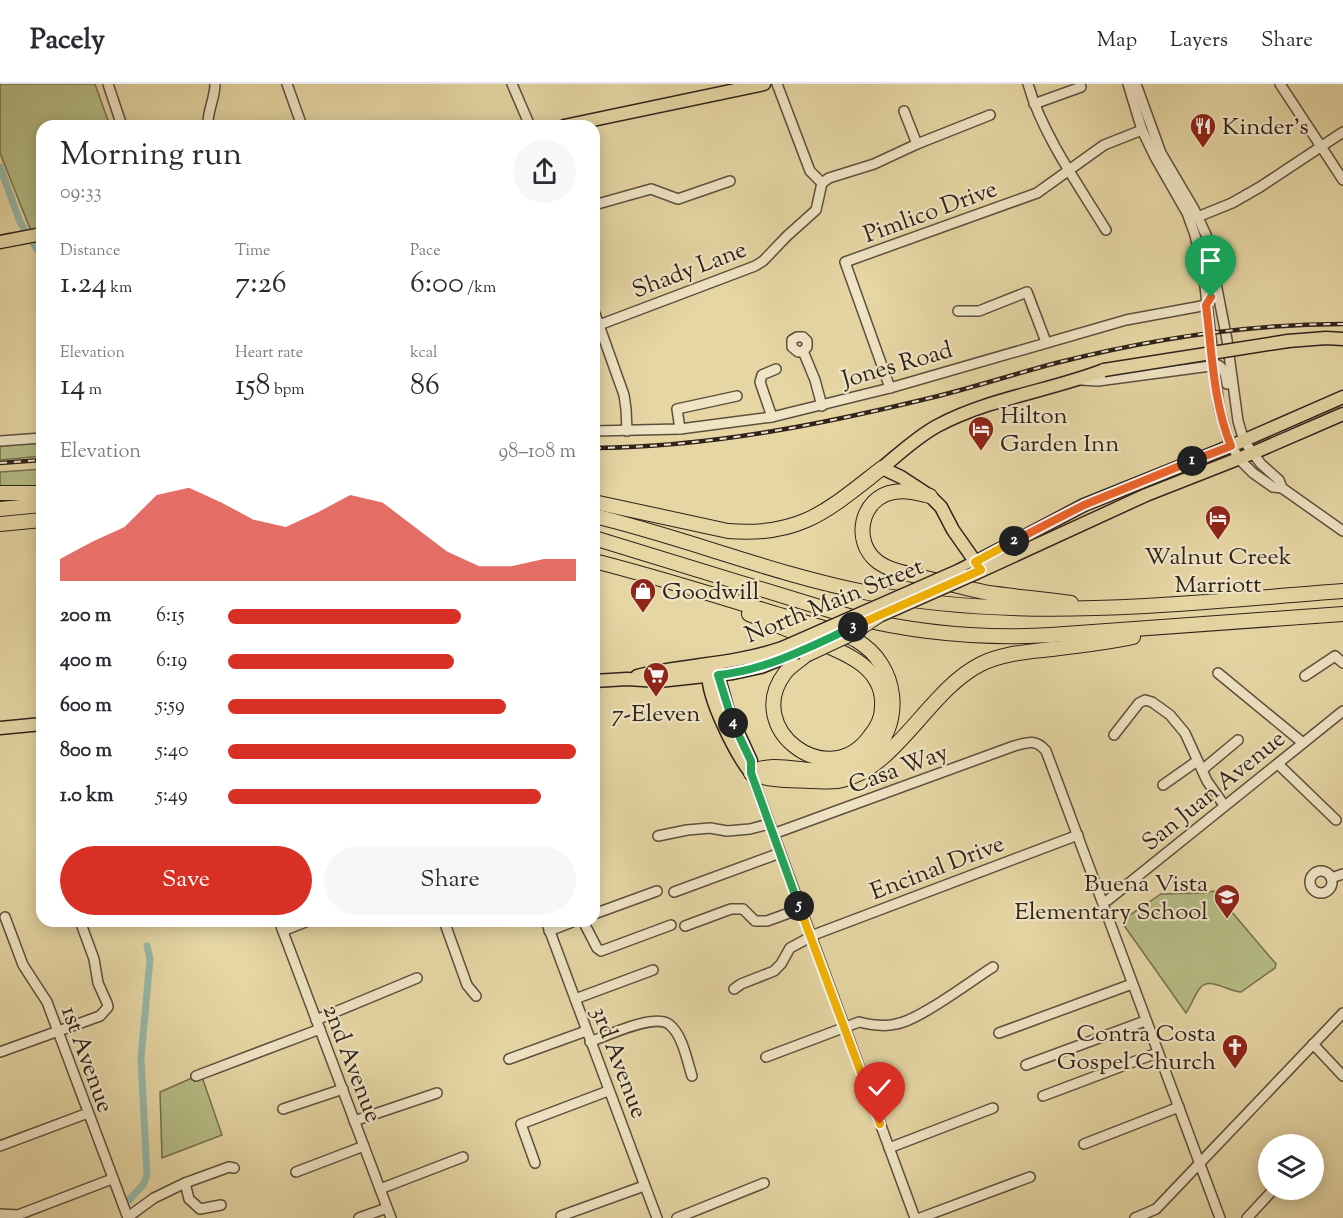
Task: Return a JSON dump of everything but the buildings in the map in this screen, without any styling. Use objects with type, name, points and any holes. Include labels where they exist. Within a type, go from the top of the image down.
[{"type":"highway","points":[[600,503],[710,528],[750,532],[774,530],[797,525],[830,509],[882,468]]},
{"type":"highway","points":[[930,496],[909,491],[893,492],[873,502],[862,523],[863,538],[868,552],[879,562],[894,570],[988,592],[1112,608]]},
{"type":"highway","points":[[0,493],[36,493]]},
{"type":"highway","points":[[0,509],[36,506]]},
{"type":"highway","points":[[600,518],[650,530],[800,577],[870,593],[941,604],[1005,609],[1062,610],[1343,591]]},
{"type":"highway","points":[[0,524],[36,521]]},
{"type":"highway","points":[[0,532],[36,529]]},
{"type":"highway","points":[[600,540],[838,613],[909,628],[966,635],[1023,637],[1343,614]]},
{"type":"highway","points":[[600,563],[690,587],[856,640],[872,652],[884,669],[892,687],[894,703],[887,734],[867,759],[842,770],[826,772],[761,767],[751,773]]},
{"type":"highway","points":[[690,587],[713,600],[852,656],[871,672],[880,689],[882,707],[878,726],[867,742],[854,752],[838,757],[812,757],[794,747],[779,727],[774,706],[777,688],[800,654],[853,633],[878,616]]},
{"type":"highway","points":[[751,773],[766,779],[793,781],[838,781],[855,776],[882,757],[945,690],[982,663],[1007,655],[1108,642],[1188,625]]},
{"type":"main road","points":[[593,120],[764,84]]},
{"type":"main road","points":[[0,242],[33,236]]},
{"type":"main road","points":[[977,569],[941,507],[930,496],[882,468],[915,440],[939,425],[966,414],[1079,380],[1104,370],[1288,341],[1343,339]]},
{"type":"main road","name":"North Main Street","points":[[712,672],[782,648],[960,570],[977,569],[1084,505],[1244,441],[1343,397]]},
{"type":"main road","name":"North Main Street","points":[[878,616],[977,569],[1146,495],[1239,459],[1343,414]]},
{"type":"main road","name":"North Main Street","points":[[600,680],[627,678],[659,681],[761,667],[800,654]]},
{"type":"main road","points":[[712,672],[711,694],[740,760],[751,773]]},
{"type":"main road","points":[[0,728],[36,725]]},
{"type":"street","points":[[108,84],[120,120]]},
{"type":"street","points":[[207,120],[215,84]]},
{"type":"street","points":[[287,84],[300,120]]},
{"type":"street","points":[[512,84],[527,120]]},
{"type":"street","points":[[777,84],[810,171],[822,183],[829,178],[874,164],[990,115]]},
{"type":"street","points":[[1029,84],[1034,104],[1069,170],[1106,230]]},
{"type":"street","points":[[1128,84],[1142,130],[1155,157],[1207,237],[1244,441],[1261,464],[1279,480],[1282,488]]},
{"type":"street","points":[[1136,84],[1161,153],[1194,218],[1219,407],[1231,446],[1239,459],[1253,473],[1273,487],[1282,488],[1343,531]]},
{"type":"street","points":[[1280,84],[1343,180]]},
{"type":"street","points":[[1034,104],[1081,87]]},
{"type":"street","points":[[904,111],[917,144]]},
{"type":"street","name":"Pimlico Drive","points":[[890,388],[845,262],[1037,193],[1104,145],[1142,130]]},
{"type":"street","points":[[1194,218],[1232,203],[1260,188],[1343,132]]},
{"type":"street","points":[[600,202],[651,189],[678,199],[730,181]]},
{"type":"street","name":"Shady Lane","points":[[600,325],[764,261],[816,210],[822,183]]},
{"type":"street","points":[[1206,305],[1211,297],[1208,267],[1211,253]]},
{"type":"street","points":[[958,311],[979,311],[1027,292],[1046,342]]},
{"type":"street","points":[[1206,305],[1216,316],[1227,340]]},
{"type":"street","name":"Jones Road","points":[[600,431],[680,429],[772,417],[890,388],[1126,320],[1206,305]]},
{"type":"street","points":[[600,328],[624,395],[627,431]]},
{"type":"street","points":[[803,351],[816,380],[822,406]]},
{"type":"street","points":[[1079,380],[1098,381],[1213,366],[1222,368],[1226,375],[1231,409],[1239,421]]},
{"type":"street","points":[[772,417],[760,382],[762,375],[776,369]]},
{"type":"street","points":[[680,429],[677,409],[737,396]]},
{"type":"street","points":[[0,441],[36,438]]},
{"type":"street","points":[[1305,676],[1335,656],[1343,663]]},
{"type":"street","points":[[1218,674],[1303,743]]},
{"type":"street","points":[[1114,735],[1139,703],[1145,700],[1152,702],[1170,715],[1185,733],[1202,770],[1224,805]]},
{"type":"street","name":"San Juan Avenue","points":[[1108,900],[1343,711]]},
{"type":"street","points":[[1202,770],[1238,740]]},
{"type":"street","name":"Casa Way","points":[[658,836],[710,828],[727,831],[771,829],[1026,742],[1037,743],[1046,751],[1078,835]]},
{"type":"street","points":[[1163,785],[1197,760]]},
{"type":"street","points":[[1278,764],[1336,820]]},
{"type":"street","points":[[751,773],[915,1218]]},
{"type":"street","points":[[1078,835],[1145,1021],[1220,1218]]},
{"type":"street","name":"Encinal Drive","points":[[734,989],[774,971],[782,964],[790,948],[810,936],[1078,835]]},
{"type":"street","points":[[674,892],[780,853]]},
{"type":"street","points":[[1331,878],[1343,874]]},
{"type":"street","points":[[600,912],[657,891]]},
{"type":"street","points":[[684,926],[731,909],[743,909],[755,921],[767,921],[800,909]]},
{"type":"street","name":"1st Avenue","points":[[5,917],[22,965],[43,995],[128,1218]]},
{"type":"street","points":[[586,927],[597,948],[602,951],[671,925]]},
{"type":"street","points":[[0,1052],[100,1016],[108,1007],[98,983],[94,959],[82,927]]},
{"type":"street","name":"2nd Avenue","points":[[281,927],[391,1218]]},
{"type":"street","points":[[283,931],[293,927]]},
{"type":"street","points":[[446,927],[467,985],[476,996]]},
{"type":"street","name":"3rd Avenue","points":[[548,927],[657,1218]]},
{"type":"street","points":[[549,931],[559,927]]},
{"type":"street","points":[[766,1057],[859,1022],[872,1025],[897,1024],[905,1021],[993,967]]},
{"type":"street","points":[[575,999],[653,970]]},
{"type":"street","points":[[196,1076],[318,1024],[417,978]]},
{"type":"street","points":[[999,1034],[1132,984]]},
{"type":"street","points":[[1134,1218],[1156,1209],[1343,1013]]},
{"type":"street","points":[[590,1042],[650,1021],[662,1020],[670,1025],[680,1040],[692,1076]]},
{"type":"street","points":[[1026,1065],[1145,1021]]},
{"type":"street","points":[[509,1059],[586,1031]]},
{"type":"street","points":[[1313,1044],[1343,1076]]},
{"type":"street","points":[[1043,1096],[1157,1053]]},
{"type":"street","points":[[283,1109],[343,1089]]},
{"type":"street","points":[[535,1163],[521,1124],[609,1091]]},
{"type":"street","points":[[354,1121],[437,1093]]},
{"type":"street","points":[[1084,1144],[1179,1107]]},
{"type":"street","points":[[889,1148],[993,1108]]},
{"type":"street","points":[[0,1146],[88,1113]]},
{"type":"street","points":[[296,1172],[364,1146]]},
{"type":"street","points":[[380,1189],[463,1156]]},
{"type":"street","points":[[128,1218],[154,1198],[185,1183],[229,1167],[234,1168]]},
{"type":"street","points":[[920,1218],[1029,1177]]},
{"type":"street","points":[[0,1214],[31,1214],[112,1179]]},
{"type":"street","points":[[185,1183],[189,1199],[200,1209],[221,1205]]},
{"type":"street","points":[[677,1218],[764,1183]]},
{"type":"street","points":[[561,1216],[644,1186]]},
{"type":"street","points":[[1247,1218],[1264,1200]]},
{"type":"street","points":[[359,1218],[387,1208]]},
{"type":"green space","points":[[0,84],[95,84],[108,120],[36,120],[36,235],[33,236],[0,153]]},
{"type":"green space","points":[[36,438],[36,457],[0,460],[0,441]]},
{"type":"green space","points":[[36,469],[36,495],[0,493],[0,472]]},
{"type":"green space","points":[[1214,891],[1276,964],[1275,968],[1241,992],[1214,984],[1204,985],[1198,991],[1186,1013],[1123,924],[1124,919],[1161,894]]},
{"type":"green space","points":[[201,1074],[222,1135],[162,1158],[160,1092]]},
{"type":"waterway","points":[[0,167],[20,222],[36,247]]},
{"type":"waterway","points":[[129,1200],[143,1185],[147,1175],[141,1058],[150,959],[147,946]]},
{"type":"railway","points":[[600,448],[679,444],[763,433],[930,398],[1091,354],[1198,334],[1270,327],[1343,324]]},
{"type":"railway","points":[[0,463],[36,460]]},
{"type":"place","name":"Kinder's","points":[[1203,149]]},
{"type":"place","name":"Hilton Garden Inn","points":[[981,452]]},
{"type":"place","name":"Walnut Creek Marriott","points":[[1218,541]]},
{"type":"place","name":"Goodwill","points":[[643,614]]},
{"type":"place","name":"7-Eleven","points":[[656,698]]},
{"type":"place","name":"Buena Vista Elementary School","points":[[1227,920]]},
{"type":"place","name":"Contra Costa Gospel Church","points":[[1235,1070]]},
{"type":"route","points":[[880,1124],[769,825],[751,773],[751,761],[728,711],[718,675],[747,671],[775,662],[974,574],[981,570],[975,562],[1036,528],[1084,505],[1231,446],[1219,407],[1213,366],[1206,305],[1211,297]]}]
